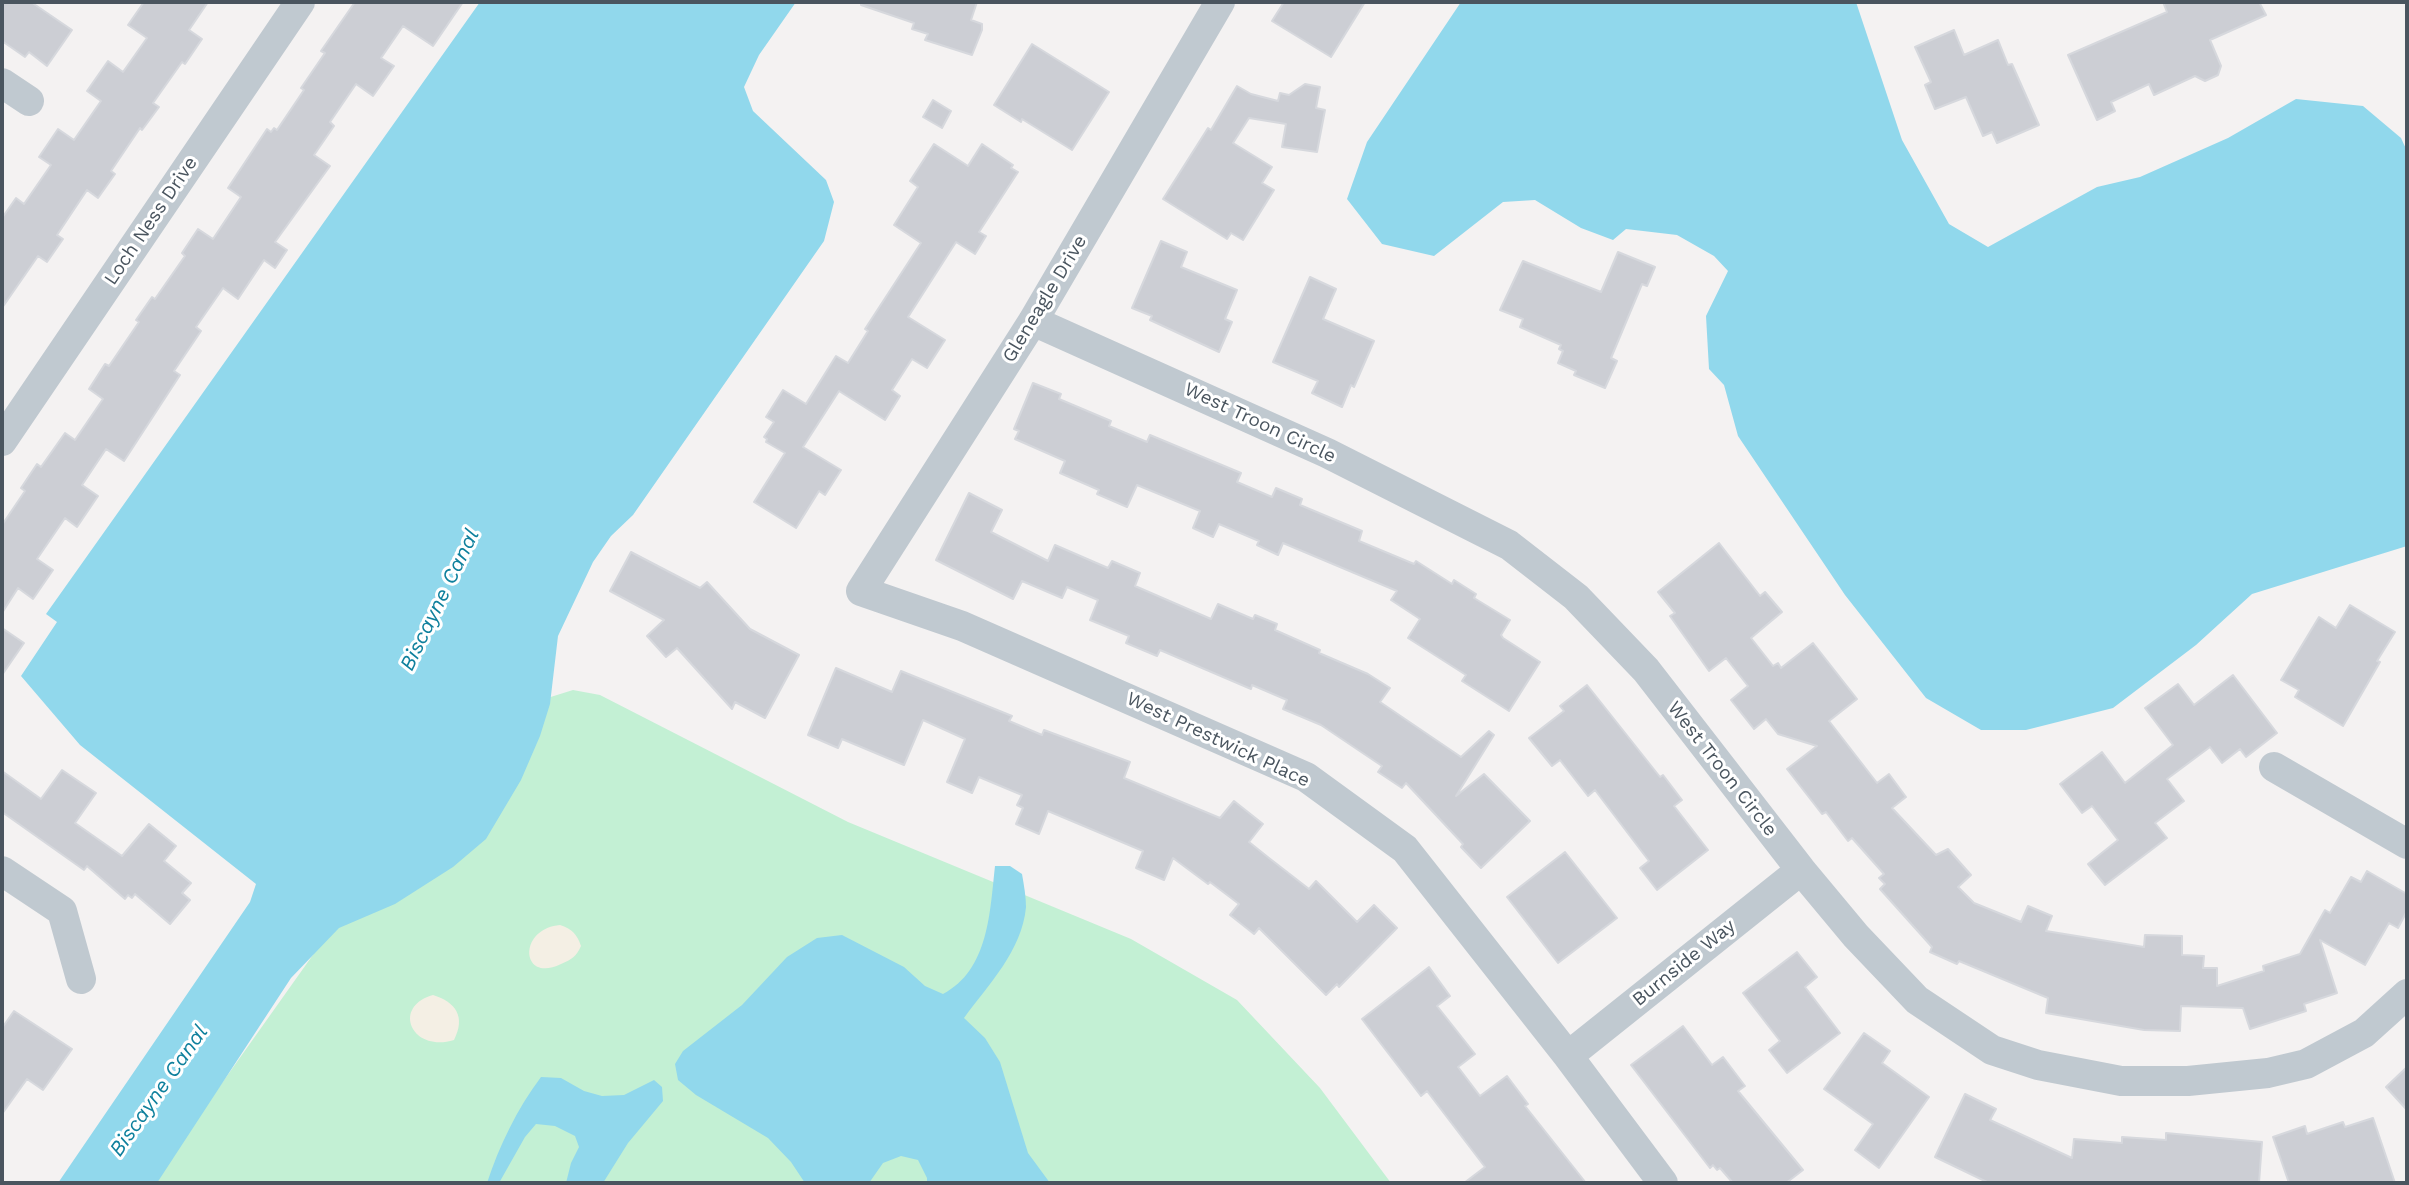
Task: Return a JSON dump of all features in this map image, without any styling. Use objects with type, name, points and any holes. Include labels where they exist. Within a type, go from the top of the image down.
[{"type":"street","name":"Loch Ness Drive","points":[[2,441],[300,2]]},
{"type":"street","name":"Gleneagle Drive","points":[[861,591],[1034,321],[1220,2]]},
{"type":"street","points":[[2,83],[29,101]]},
{"type":"street","name":"West Troon Circle","points":[[1034,321],[1327,453],[1509,545],[1576,597],[1646,670],[1801,870],[1856,936],[1917,1000],[1992,1050],[2038,1065],[2121,1081],[2188,1081],[2268,1073],[2306,1064],[2364,1033],[2407,994]]},
{"type":"street","name":"West Prestwick Place","points":[[861,591],[962,626],[1306,777],[1405,849],[1568,1056],[1663,1183]]},
{"type":"street","points":[[2274,767],[2407,844]]},
{"type":"street","name":"Burnside Way","points":[[1568,1056],[1801,870]]},
{"type":"street","points":[[2,871],[62,911],[81,979]]},
{"type":"green space","points":[[573,690],[600,695],[848,822],[1131,939],[1237,1000],[1320,1088],[1391,1183],[151,1183],[354,897],[525,705]]},
{"type":"sand","points":[[560,925],[576,935],[581,946],[579,950],[561,964],[548,968],[538,967],[529,954],[531,944],[536,936],[546,929]]},
{"type":"sand","points":[[433,995],[448,1002],[457,1012],[459,1024],[454,1040],[427,1040],[418,1035],[412,1027],[410,1018],[413,1009],[420,1001]]},
{"type":"water","name":"Biscayne Canal","points":[[480,2],[796,2],[759,55],[744,87],[753,111],[826,180],[834,202],[824,241],[633,515],[611,536],[593,562],[558,636],[550,704],[540,736],[521,780],[486,839],[453,867],[395,904],[339,928],[291,978],[157,1183],[58,1183],[250,902],[256,884],[80,745],[21,676],[57,622],[46,614]]},
{"type":"water","points":[[1461,2],[1856,2],[1902,140],[1949,224],[1988,247],[2097,187],[2140,177],[2228,138],[2296,99],[2363,106],[2401,138],[2407,151],[2407,546],[2252,594],[2196,645],[2113,708],[2026,730],[1981,730],[1926,698],[1845,595],[1738,436],[1724,385],[1709,369],[1706,316],[1728,271],[1714,256],[1677,235],[1626,229],[1613,240],[1581,228],[1535,200],[1503,202],[1434,256],[1382,244],[1347,199],[1367,142]]},
{"type":"water","points":[[995,866],[1010,866],[1022,874],[1026,903],[1023,923],[1011,953],[964,1018],[985,1038],[1000,1062],[1028,1153],[1050,1183],[927,1183],[918,1160],[901,1156],[883,1163],[869,1183],[805,1183],[791,1162],[768,1138],[696,1095],[678,1080],[675,1064],[683,1051],[742,1005],[787,957],[817,938],[842,935],[904,967],[925,986],[943,994],[970,970],[978,955],[988,920]]},
{"type":"water","points":[[541,1077],[561,1078],[584,1091],[602,1096],[624,1095],[654,1080],[662,1087],[663,1101],[628,1143],[603,1183],[566,1183],[579,1147],[575,1136],[555,1126],[536,1124],[525,1137],[499,1183],[487,1183],[510,1128]]},
{"type":"building","points":[[2,2],[31,2],[72,30],[47,66],[29,52],[25,57],[2,41]]},
{"type":"building","points":[[144,2],[208,2],[189,30],[202,39],[153,103],[159,107],[142,130],[140,128],[111,171],[115,174],[98,198],[87,190],[57,235],[63,239],[47,262],[38,256],[2,308],[2,218],[16,198],[24,204],[51,165],[39,157],[58,129],[74,140],[101,101],[87,91],[108,61],[123,72],[147,38],[128,25]]},
{"type":"building","points":[[355,2],[463,2],[433,46],[403,26],[381,58],[394,66],[373,96],[356,84],[330,122],[334,126],[314,155],[330,166],[275,242],[287,250],[275,268],[264,260],[238,299],[223,288],[196,327],[201,331],[174,371],[180,375],[124,461],[106,449],[82,485],[98,496],[77,527],[65,518],[37,559],[53,570],[33,599],[18,588],[2,613],[2,525],[25,491],[21,488],[37,464],[41,467],[65,433],[75,440],[103,399],[89,389],[105,364],[109,366],[139,322],[136,320],[152,297],[155,299],[185,256],[182,253],[198,229],[213,239],[241,197],[228,188],[267,129],[271,132],[274,128],[277,130],[325,53],[321,51]]},
{"type":"building","points":[[861,2],[977,2],[971,20],[982,24],[982,30],[972,55],[925,40],[928,34],[912,29],[914,23],[861,5]]},
{"type":"building","points":[[1284,2],[1365,2],[1331,57],[1272,21]]},
{"type":"building","points":[[2163,2],[2259,2],[2266,15],[2210,40],[2221,66],[2218,75],[2205,81],[2195,76],[2154,95],[2149,84],[2111,102],[2115,111],[2097,120],[2068,55],[2167,12]]},
{"type":"building","points":[[1954,30],[1964,55],[1998,40],[2008,65],[2012,64],[2039,125],[1997,143],[1992,132],[1983,136],[1966,97],[1935,109],[1925,85],[1931,82],[1915,47]]},
{"type":"building","points":[[1032,44],[1109,92],[1072,150],[994,105]]},
{"type":"building","points":[[1305,84],[1320,87],[1316,108],[1325,110],[1317,152],[1282,147],[1286,124],[1249,118],[1233,143],[1272,167],[1262,183],[1274,190],[1243,240],[1231,233],[1227,239],[1163,199],[1208,128],[1211,130],[1237,86],[1251,94],[1278,101],[1280,93],[1289,95]]},
{"type":"building","points":[[933,100],[951,111],[942,128],[923,117]]},
{"type":"building","points":[[934,144],[968,166],[982,144],[1013,165],[1011,168],[1018,172],[979,232],[986,236],[975,254],[956,242],[908,317],[945,340],[927,368],[912,359],[892,390],[900,396],[885,420],[839,391],[803,447],[841,470],[825,495],[819,491],[796,528],[754,502],[785,453],[766,442],[764,437],[774,422],[766,417],[783,390],[806,404],[836,356],[848,363],[868,331],[865,329],[921,243],[894,225],[918,187],[910,181]]},
{"type":"building","points":[[1161,241],[1187,252],[1181,267],[1237,290],[1225,319],[1232,322],[1219,352],[1150,320],[1152,316],[1132,308]]},
{"type":"building","points":[[1618,252],[1655,267],[1647,286],[1642,284],[1611,358],[1617,361],[1605,388],[1574,375],[1576,371],[1558,363],[1563,351],[1559,349],[1561,345],[1520,327],[1523,319],[1500,310],[1523,261],[1601,292]]},
{"type":"building","points":[[1310,277],[1336,289],[1323,319],[1374,341],[1342,407],[1312,393],[1318,381],[1273,362]]},
{"type":"building","points":[[1033,383],[1061,394],[1059,399],[1111,421],[1109,426],[1147,442],[1150,435],[1241,473],[1237,482],[1272,497],[1276,488],[1302,499],[1300,505],[1362,531],[1359,541],[1414,564],[1416,561],[1452,584],[1454,580],[1476,594],[1474,598],[1510,620],[1501,635],[1503,638],[1540,662],[1509,711],[1462,681],[1466,675],[1408,638],[1420,619],[1391,600],[1397,591],[1283,543],[1278,555],[1257,545],[1259,541],[1219,524],[1213,537],[1193,528],[1200,511],[1137,485],[1127,507],[1097,494],[1099,490],[1060,473],[1065,461],[1015,439],[1019,431],[1014,429]]},
{"type":"building","points":[[969,493],[1002,510],[991,532],[1048,561],[1055,545],[1108,568],[1112,561],[1140,573],[1135,586],[1211,619],[1218,604],[1253,619],[1255,615],[1277,624],[1275,630],[1368,674],[1390,688],[1380,702],[1461,757],[1489,731],[1494,735],[1456,796],[1484,774],[1530,821],[1481,868],[1461,847],[1463,844],[1406,783],[1402,788],[1378,772],[1382,766],[1321,725],[1283,709],[1287,700],[1252,685],[1251,689],[1160,650],[1157,656],[1126,643],[1129,636],[1090,620],[1098,600],[1067,587],[1062,598],[1022,581],[1013,599],[936,560]]},
{"type":"building","points":[[1719,543],[1760,596],[1765,592],[1782,612],[1751,638],[1773,666],[1778,663],[1781,668],[1813,643],[1857,699],[1829,721],[1877,783],[1889,774],[1906,797],[1892,808],[1936,855],[1948,849],[1971,875],[1958,887],[1974,903],[2021,922],[2028,906],[2052,916],[2046,931],[2144,947],[2145,935],[2182,936],[2182,955],[2204,956],[2203,968],[2217,968],[2217,986],[2264,971],[2263,966],[2300,954],[2325,910],[2330,913],[2351,877],[2361,882],[2367,871],[2407,894],[2407,911],[2398,928],[2389,923],[2365,965],[2320,940],[2337,993],[2304,1004],[2306,1011],[2250,1029],[2243,1008],[2181,1006],[2180,1031],[2144,1030],[2046,1013],[2048,998],[1959,961],[1957,964],[1930,952],[1932,947],[1880,889],[1885,884],[1879,878],[1884,874],[1852,838],[1848,841],[1826,812],[1822,814],[1787,769],[1817,746],[1778,734],[1766,719],[1754,729],[1731,700],[1748,686],[1726,658],[1709,671],[1670,616],[1675,613],[1658,592]]},
{"type":"building","points":[[631,552],[700,588],[707,582],[750,629],[799,655],[765,718],[735,702],[732,709],[677,648],[666,657],[647,636],[664,620],[610,591]]},
{"type":"building","points":[[2350,605],[2395,632],[2343,726],[2295,697],[2299,690],[2281,680],[2319,617],[2336,628]]},
{"type":"building","points":[[2,628],[24,643],[2,675]]},
{"type":"building","points":[[836,668],[892,692],[901,671],[1012,716],[1009,721],[1042,735],[1044,730],[1130,762],[1124,778],[1220,818],[1234,801],[1263,824],[1249,842],[1269,858],[1309,889],[1316,881],[1357,922],[1374,905],[1397,928],[1339,987],[1337,984],[1326,995],[1259,928],[1254,934],[1230,915],[1239,904],[1173,858],[1164,880],[1136,868],[1143,851],[1048,811],[1039,834],[1016,824],[1023,808],[1017,805],[1022,795],[979,777],[972,793],[947,782],[965,739],[923,720],[904,765],[842,739],[838,748],[808,735]]},
{"type":"building","points":[[2233,675],[2277,733],[2246,757],[2240,749],[2222,763],[2210,747],[2167,779],[2184,801],[2155,823],[2167,838],[2105,885],[2088,864],[2118,840],[2092,806],[2082,813],[2060,784],[2102,752],[2125,783],[2173,745],[2145,708],[2178,684],[2194,705]]},
{"type":"building","points":[[1587,685],[1660,777],[1663,775],[1682,800],[1674,806],[1708,850],[1657,890],[1640,868],[1649,861],[1595,790],[1588,796],[1560,760],[1552,766],[1529,738],[1564,711],[1560,706]]},
{"type":"building","points":[[62,770],[96,793],[75,823],[122,856],[149,824],[176,846],[164,861],[191,883],[182,893],[190,900],[170,924],[135,894],[132,898],[128,895],[125,899],[87,866],[84,870],[2,812],[2,771],[41,799]]},
{"type":"building","points":[[1565,852],[1617,918],[1558,963],[1507,897]]},
{"type":"building","points":[[1797,952],[1817,977],[1805,987],[1840,1033],[1787,1073],[1769,1050],[1780,1041],[1743,993]]},
{"type":"building","points":[[1429,967],[1450,996],[1437,1006],[1475,1054],[1458,1067],[1480,1096],[1507,1076],[1528,1104],[1525,1106],[1586,1183],[1464,1183],[1485,1167],[1427,1091],[1421,1096],[1362,1019]]},
{"type":"building","points":[[14,1011],[72,1049],[43,1090],[27,1079],[2,1114],[2,1028]]},
{"type":"building","points":[[1683,1026],[1712,1065],[1723,1057],[1745,1086],[1738,1091],[1803,1170],[1786,1183],[1733,1183],[1720,1168],[1717,1170],[1713,1165],[1710,1168],[1631,1065]]},
{"type":"building","points":[[1864,1033],[1890,1051],[1882,1063],[1929,1097],[1879,1168],[1855,1150],[1873,1124],[1824,1089]]},
{"type":"building","points":[[2407,1067],[2407,1110],[2386,1087]]},
{"type":"building","points":[[1965,1094],[1996,1109],[1990,1120],[2072,1158],[2074,1139],[2122,1143],[2122,1137],[2166,1140],[2166,1133],[2262,1142],[2259,1183],[1989,1183],[1935,1157]]},
{"type":"building","points":[[2373,1118],[2395,1183],[2289,1183],[2273,1137],[2305,1126],[2307,1134],[2343,1122],[2345,1127]]}]
